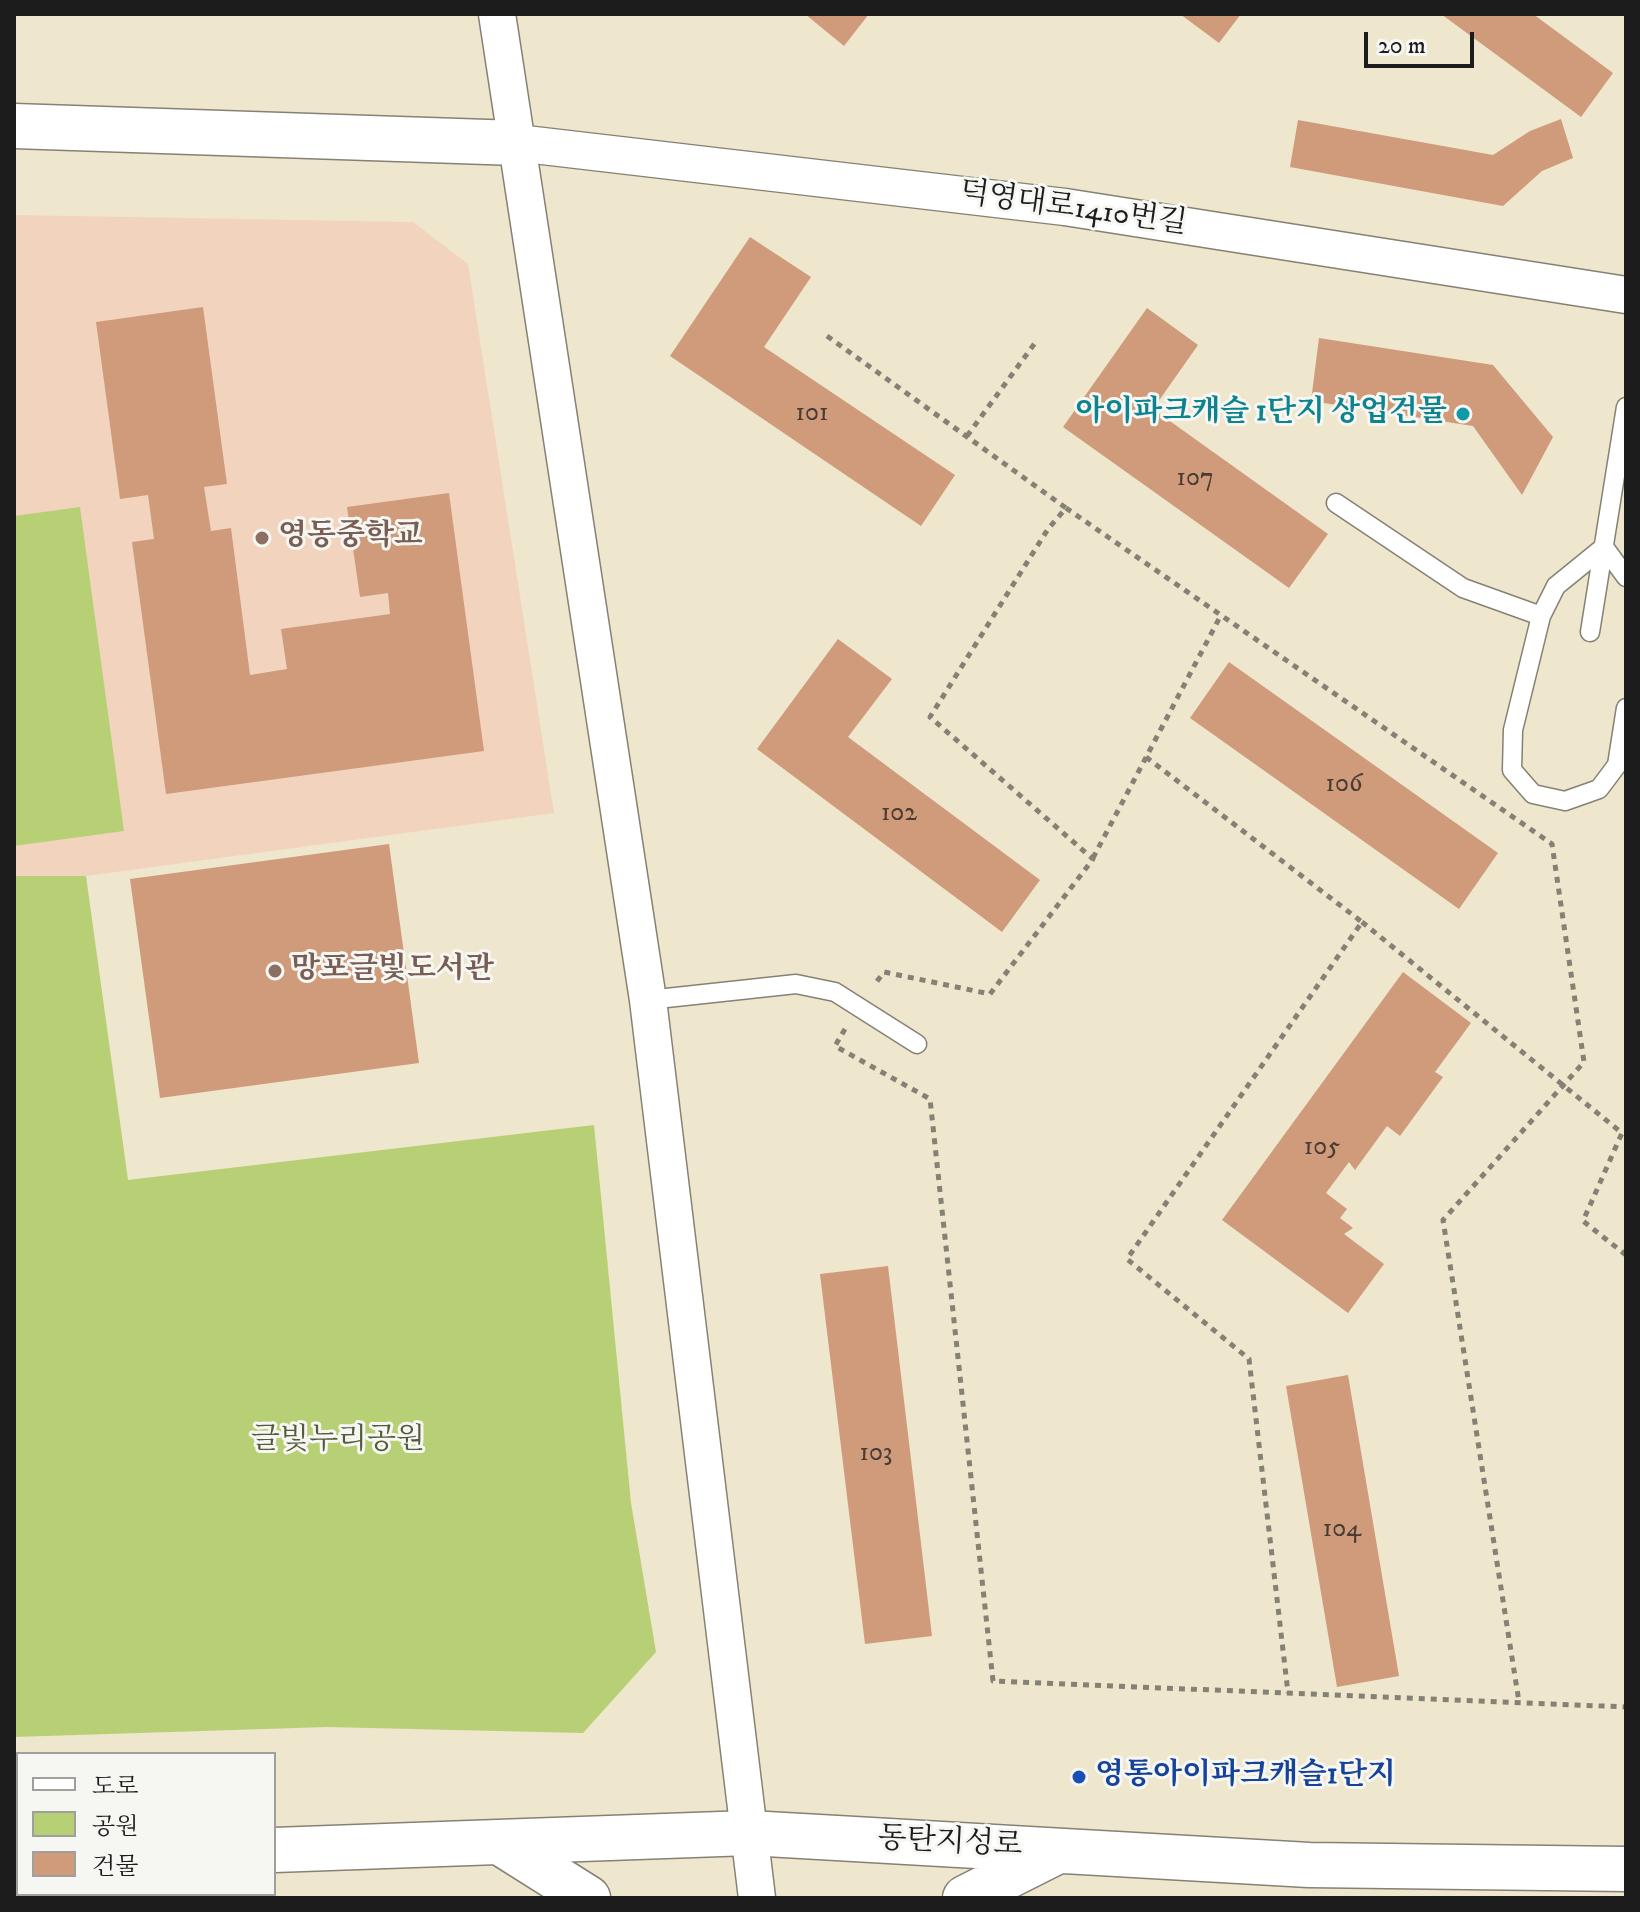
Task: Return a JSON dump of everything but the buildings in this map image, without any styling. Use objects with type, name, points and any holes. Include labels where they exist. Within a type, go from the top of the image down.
[{"type":"street","points":[[497,14],[648,1000],[757,1898]]},
{"type":"street","points":[[14,126],[517,143]]},
{"type":"street","name":"덕영대로1410번길","points":[[517,143],[1065,207],[1626,295]]},
{"type":"street","name":"동탄지성로","points":[[276,1850],[749,1833],[1309,1865],[1626,1869]]},
{"type":"street","points":[[499,1842],[588,1898]]},
{"type":"street","points":[[965,1898],[1059,1850]]},
{"type":"lane","points":[[1590,632],[1626,407]]},
{"type":"lane","points":[[1336,503],[1463,588],[1541,616]]},
{"type":"lane","points":[[1604,547],[1626,577]]},
{"type":"lane","points":[[1604,547],[1556,586],[1541,616],[1513,730],[1512,770],[1533,794],[1565,801],[1599,789],[1617,765],[1626,708]]},
{"type":"lane","points":[[648,1000],[796,984],[835,992],[917,1044]]},
{"type":"path","points":[[827,336],[1066,508],[1552,844],[1584,1062],[1443,1220],[1519,1702]]},
{"type":"path","points":[[967,436],[1035,343]]},
{"type":"path","points":[[1066,508],[1048,529],[930,717],[1093,859]]},
{"type":"path","points":[[1221,615],[1093,859],[990,994],[884,972],[835,1046],[930,1099],[993,1681],[1626,1707]]},
{"type":"path","points":[[1146,757],[1362,922],[1624,1130],[1583,1221],[1626,1255]]},
{"type":"path","points":[[1288,1693],[1249,1359],[1127,1259],[1362,922]]},
{"type":"shaded area","name":"영동중학교","points":[[14,215],[413,222],[468,264],[554,813],[86,876],[14,876]]},
{"type":"green space","points":[[80,507],[124,831],[14,846],[14,516]]},
{"type":"green space","name":"글빛누리공원","points":[[14,876],[86,876],[128,1180],[594,1125],[631,1503],[656,1652],[583,1733],[327,1727],[14,1737]]},
{"type":"place","name":"아이파크캐슬 1단지 상업건물","points":[[1463,414]]},
{"type":"place","name":"영동중학교","points":[[262,538]]},
{"type":"place","name":"망포글빛도서관","points":[[275,971]]},
{"type":"place","name":"영통아이파크캐슬1단지","points":[[1079,1777]]}]
